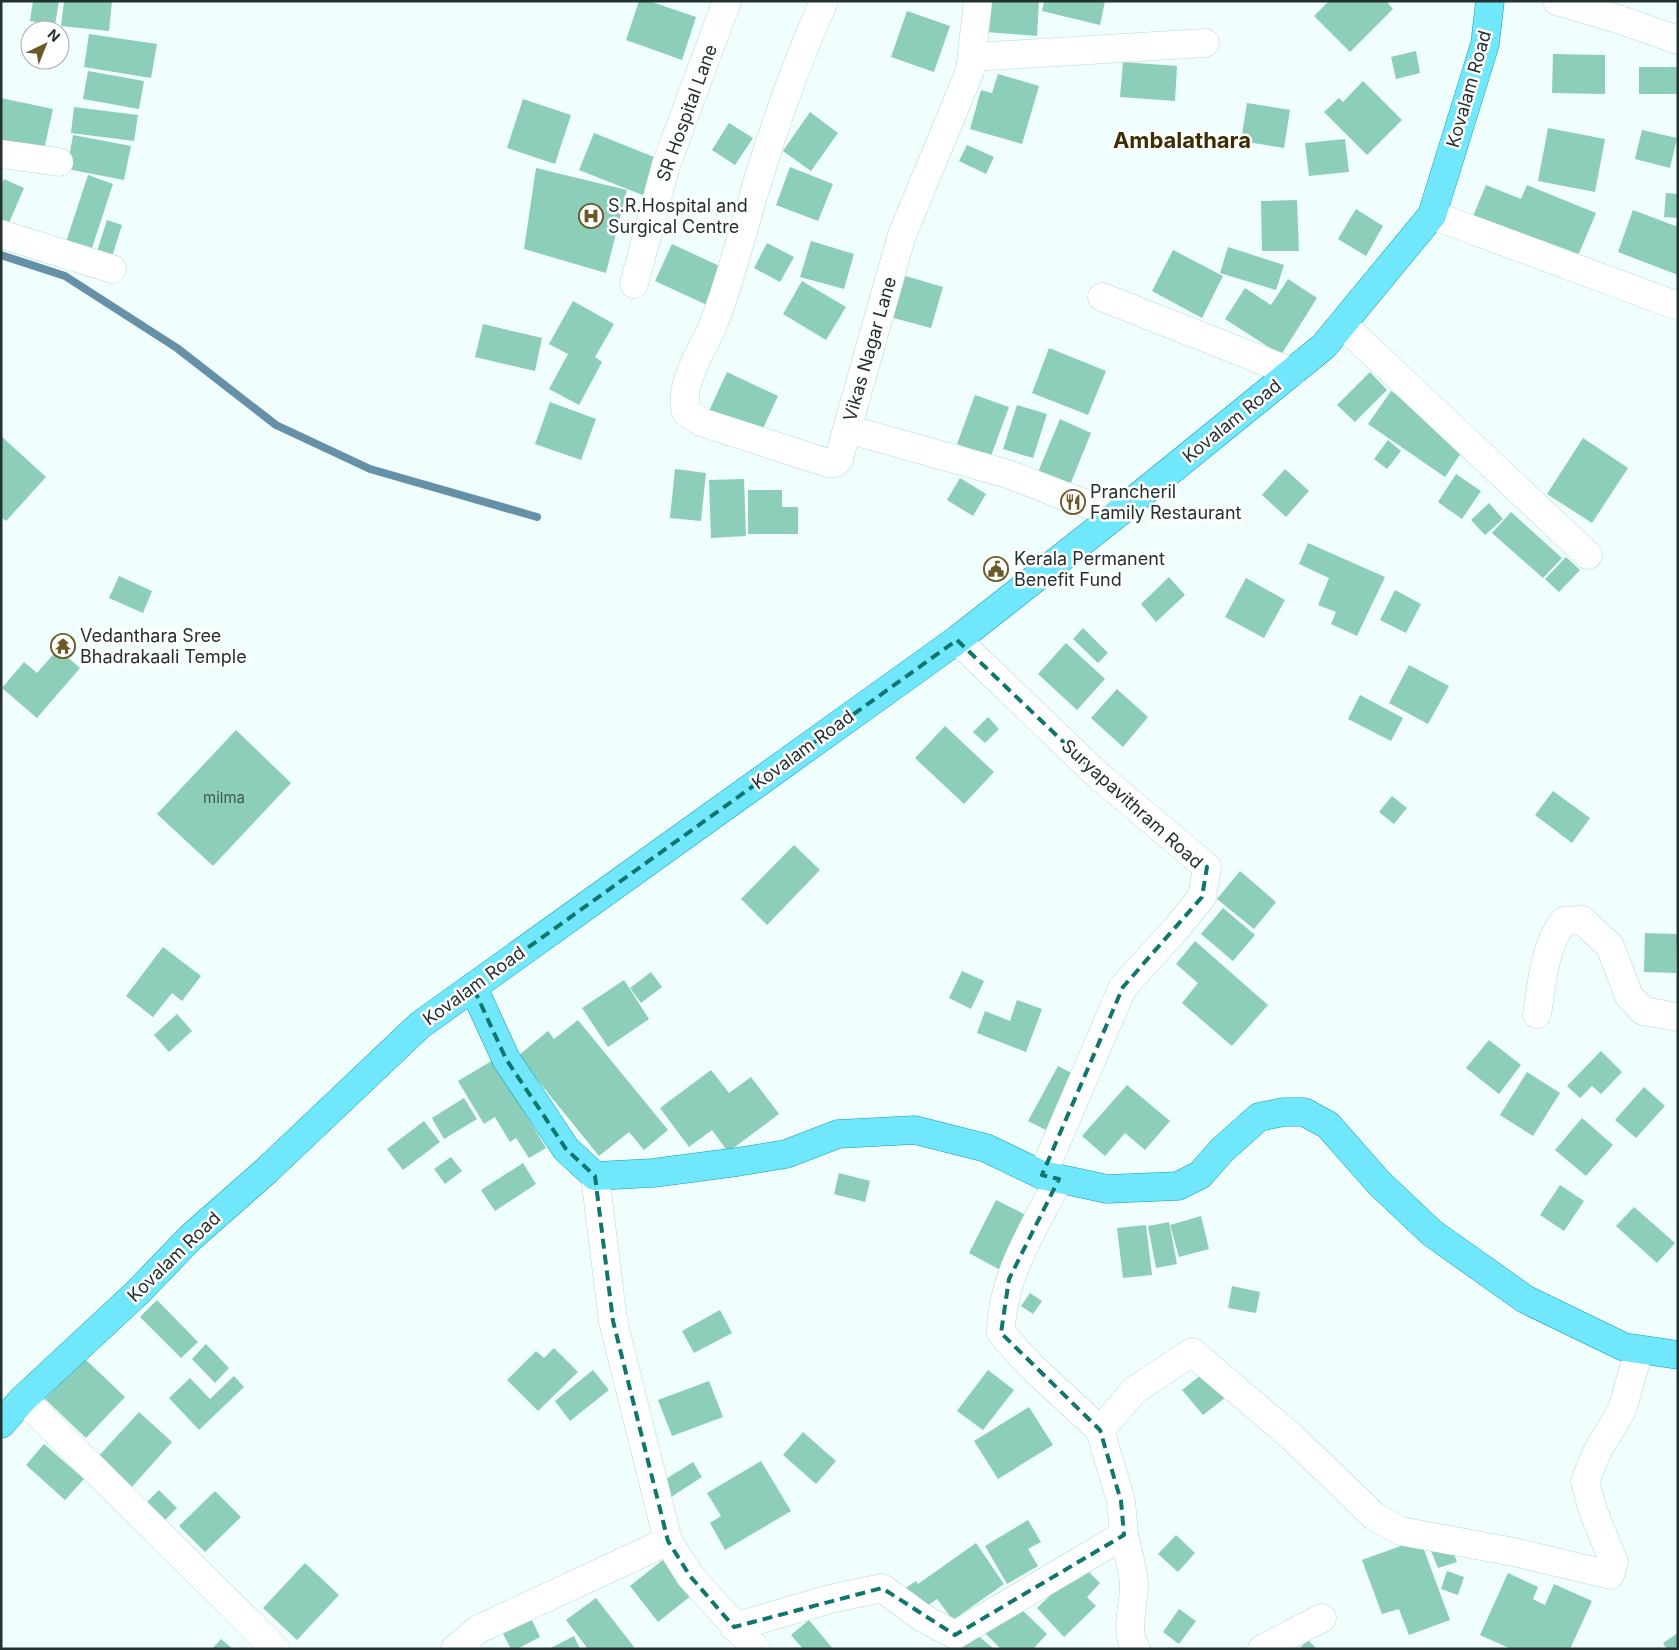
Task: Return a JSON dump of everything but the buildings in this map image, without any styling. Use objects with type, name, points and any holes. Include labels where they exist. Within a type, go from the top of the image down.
[{"type":"main road","name":"Kovalam Road","points":[[1,1424],[23,1399],[138,1292],[190,1238],[266,1171],[420,1025],[957,640],[1118,514],[1324,346],[1432,215],[1485,44],[1490,1]]},
{"type":"main road","points":[[473,987],[506,1059],[566,1150],[595,1176],[653,1173],[786,1154],[838,1134],[916,1130],[986,1148],[1050,1177],[1107,1189],[1178,1186],[1200,1175],[1222,1150],[1259,1117],[1284,1112],[1304,1112],[1328,1125],[1379,1183],[1432,1233],[1525,1299],[1624,1347],[1678,1355]]},
{"type":"street","name":"SR Hospital Lane","points":[[634,284],[666,165],[727,1]]},
{"type":"street","points":[[824,1],[805,44],[756,186],[715,321],[686,385],[683,398],[686,412],[701,422],[828,463],[834,463],[839,459],[847,429]]},
{"type":"street","name":"Vikas Nagar Lane","points":[[978,1],[970,71],[902,235],[847,429],[1008,474],[1118,514]]},
{"type":"street","points":[[1557,1],[1618,19],[1678,40]]},
{"type":"street","points":[[973,57],[1205,42]]},
{"type":"street","points":[[1,154],[59,162]]},
{"type":"street","points":[[1432,215],[1678,306]]},
{"type":"street","points":[[1,234],[112,269]]},
{"type":"street","points":[[1102,297],[1292,372]]},
{"type":"street","points":[[1342,324],[1588,555]]},
{"type":"street","name":"Suryapavithram Road","points":[[957,640],[1100,777],[1207,867],[1202,897],[1123,987],[1050,1177]]},
{"type":"street","points":[[1537,1014],[1548,955],[1556,931],[1564,921],[1582,920],[1610,946],[1629,996],[1643,1012],[1678,1017]]},
{"type":"street","points":[[595,1176],[612,1321],[668,1541],[690,1576],[734,1627],[756,1649]]},
{"type":"street","points":[[1050,1177],[1009,1280],[1001,1317],[1001,1333],[1031,1366],[1100,1430],[1121,1501],[1124,1536],[1134,1585],[1131,1624],[1132,1643],[1136,1649]]},
{"type":"street","points":[[1100,1430],[1136,1390],[1192,1352],[1292,1437],[1374,1516],[1400,1531],[1514,1552],[1610,1575],[1614,1562],[1594,1511],[1585,1481],[1597,1452],[1622,1410],[1639,1350]]},
{"type":"street","points":[[23,1399],[276,1649]]},
{"type":"street","points":[[734,1627],[830,1599],[882,1588],[923,1618],[955,1635],[1124,1536]]},
{"type":"street","points":[[455,1649],[479,1628],[668,1541]]},
{"type":"street","points":[[1262,1649],[1322,1618]]},
{"type":"highlighted area","points":[[957,640],[1100,777],[1207,867],[1202,897],[1123,987],[1042,1175],[1059,1179],[1009,1279],[1001,1333],[1100,1430],[1121,1501],[1124,1535],[955,1635],[882,1588],[734,1627],[690,1576],[668,1541],[613,1321],[595,1176],[566,1149],[506,1059],[473,987]]},
{"type":"waterway","points":[[1,255],[65,276],[177,348],[276,425],[370,469],[537,517]]},
{"type":"place","name":"S.R.Hospital and Surgical Centre","points":[[591,216]]},
{"type":"place","name":"Prancheril Family Restaurant","points":[[1073,502]]},
{"type":"place","name":"Kerala Permanent Benefit Fund","points":[[996,569]]},
{"type":"place","name":"Vedanthara Sree Bhadrakaali Temple","points":[[63,646]]},
{"type":"district","name":"Ambalathara","points":[[1182,140]]}]
